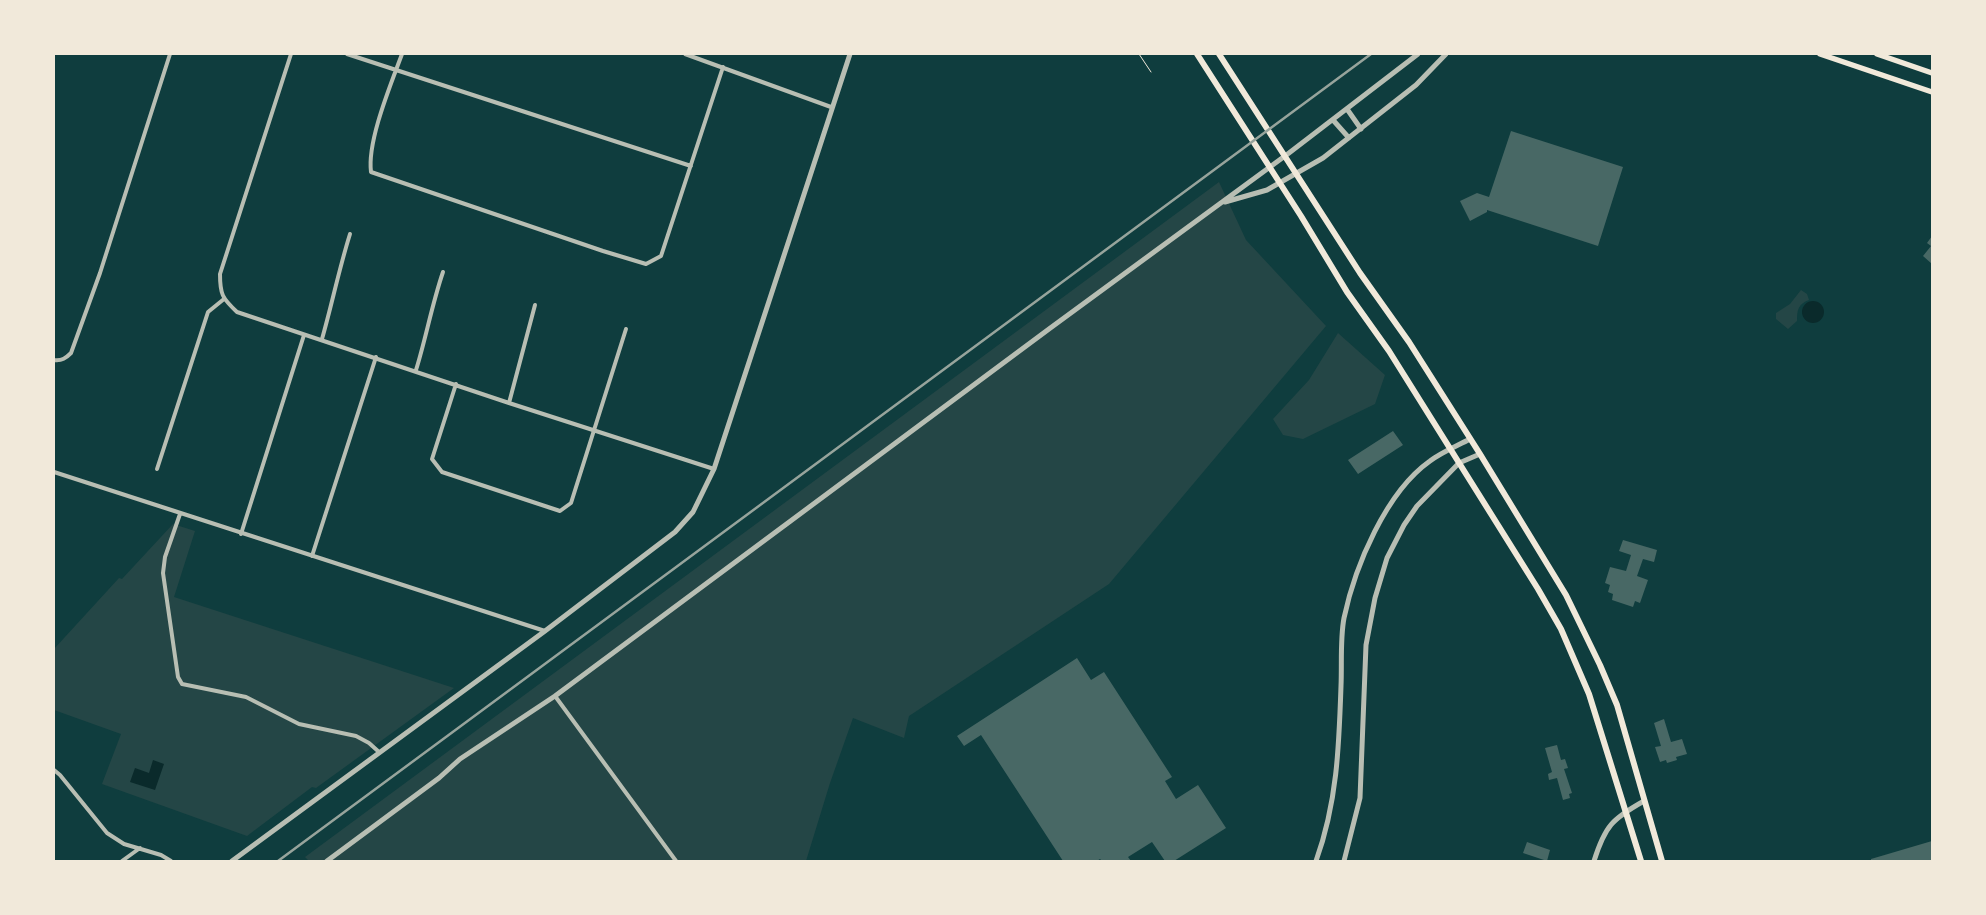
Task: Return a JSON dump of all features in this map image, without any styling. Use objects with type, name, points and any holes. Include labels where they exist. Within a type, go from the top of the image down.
[{"type":"main road","points":[[1197,54],[1301,216],[1347,292],[1381,338],[1561,629],[1596,712],[1641,861]]},
{"type":"main road","points":[[1219,54],[1360,273],[1409,342],[1566,595],[1600,665],[1624,725],[1662,861]]},
{"type":"main road","points":[[1820,54],[1932,92]]},
{"type":"main road","points":[[1877,54],[1932,73]]},
{"type":"street","points":[[54,360],[59,361],[71,353],[100,273],[170,54]]},
{"type":"street","points":[[291,54],[220,274],[220,289],[224,299],[237,312],[714,469]]},
{"type":"street","points":[[347,54],[691,166]]},
{"type":"street","points":[[402,54],[380,120],[370,159],[371,172],[646,264],[661,256],[723,67]]},
{"type":"street","points":[[685,54],[831,107]]},
{"type":"street","points":[[232,861],[545,631],[675,532],[693,512],[714,469],[831,107],[850,54]]},
{"type":"street","points":[[327,861],[440,778],[460,759],[555,696],[1333,120],[1418,54]]},
{"type":"street","points":[[1221,203],[1267,190],[1323,158],[1416,85],[1446,54]]},
{"type":"street","points":[[1347,109],[1361,129]]},
{"type":"street","points":[[1333,120],[1349,138]]},
{"type":"street","points":[[322,339],[334,300],[340,264],[350,234]]},
{"type":"street","points":[[416,370],[443,272]]},
{"type":"street","points":[[157,469],[208,312],[224,299]]},
{"type":"street","points":[[509,403],[535,305]]},
{"type":"street","points":[[456,384],[432,459],[442,472],[560,511],[572,503],[626,330]]},
{"type":"street","points":[[241,534],[304,334]]},
{"type":"street","points":[[312,556],[376,357]]},
{"type":"street","points":[[1316,861],[1331,808],[1338,768],[1344,619],[1355,576],[1376,528],[1411,478],[1430,461],[1470,439]]},
{"type":"street","points":[[1344,861],[1360,798],[1366,645],[1375,598],[1387,558],[1416,506],[1459,464],[1480,454]]},
{"type":"street","points":[[54,472],[545,631]]},
{"type":"street","points":[[180,514],[165,557],[164,574],[178,677],[182,684],[246,697],[299,724],[356,736],[369,743],[379,752]]},
{"type":"street","points":[[555,696],[676,861]]},
{"type":"street","points":[[54,770],[107,833],[124,844],[161,855],[171,861]]},
{"type":"street","points":[[1594,861],[1607,828],[1626,811],[1644,801]]},
{"type":"street","points":[[122,861],[140,848]]},
{"type":"path","points":[[1139,54],[1151,72]]},
{"type":"shaded area","points":[[1219,182],[1246,240],[1326,326],[1109,584],[909,716],[904,738],[853,718],[830,783],[806,861],[309,861],[305,857]]},
{"type":"shaded area","points":[[1801,290],[1807,294],[1809,300],[1800,306],[1797,321],[1788,329],[1776,319],[1776,313],[1790,304]]},
{"type":"shaded area","points":[[1813,301],[1821,304],[1824,312],[1821,320],[1813,323],[1805,320],[1802,312],[1805,304]]},
{"type":"shaded area","points":[[1338,333],[1385,375],[1375,404],[1303,439],[1283,435],[1273,419],[1309,380]]},
{"type":"shaded area","points":[[173,524],[195,531],[174,597],[454,688],[316,788],[312,787],[247,836],[102,784],[121,734],[54,710],[54,649],[119,578],[122,579]]},
{"type":"shaded area","points":[[153,760],[164,764],[155,790],[130,782],[135,768],[149,773]]},
{"type":"building","points":[[1511,131],[1623,167],[1598,246],[1487,210],[1487,212],[1470,221],[1460,201],[1477,193],[1489,197]]},
{"type":"building","points":[[1932,236],[1932,264],[1923,256],[1931,246],[1927,243]]},
{"type":"building","points":[[1393,431],[1403,445],[1358,474],[1348,460]]},
{"type":"building","points":[[1623,540],[1657,550],[1654,562],[1643,559],[1637,576],[1648,580],[1640,603],[1635,601],[1633,607],[1612,600],[1613,594],[1608,592],[1610,585],[1605,583],[1610,567],[1626,571],[1631,555],[1619,551]]},
{"type":"building","points":[[1077,658],[1091,680],[1104,672],[1172,777],[1165,781],[1176,799],[1198,785],[1226,828],[1174,861],[1165,861],[1152,842],[1128,857],[1131,861],[1102,861],[1100,859],[1097,861],[1063,861],[981,735],[964,746],[957,736]]},
{"type":"building","points":[[1664,719],[1671,742],[1682,739],[1687,754],[1676,757],[1677,760],[1667,763],[1666,760],[1660,762],[1655,747],[1661,746],[1654,723]]},
{"type":"building","points":[[1557,745],[1561,760],[1565,759],[1568,768],[1564,769],[1572,793],[1569,794],[1570,798],[1563,800],[1557,778],[1549,780],[1548,774],[1552,772],[1545,748]]},
{"type":"building","points":[[1932,841],[1932,861],[1871,861],[1871,859]]},
{"type":"building","points":[[1527,842],[1550,850],[1547,861],[1523,853]]},
{"type":"railway","points":[[278,861],[1371,54]]}]
